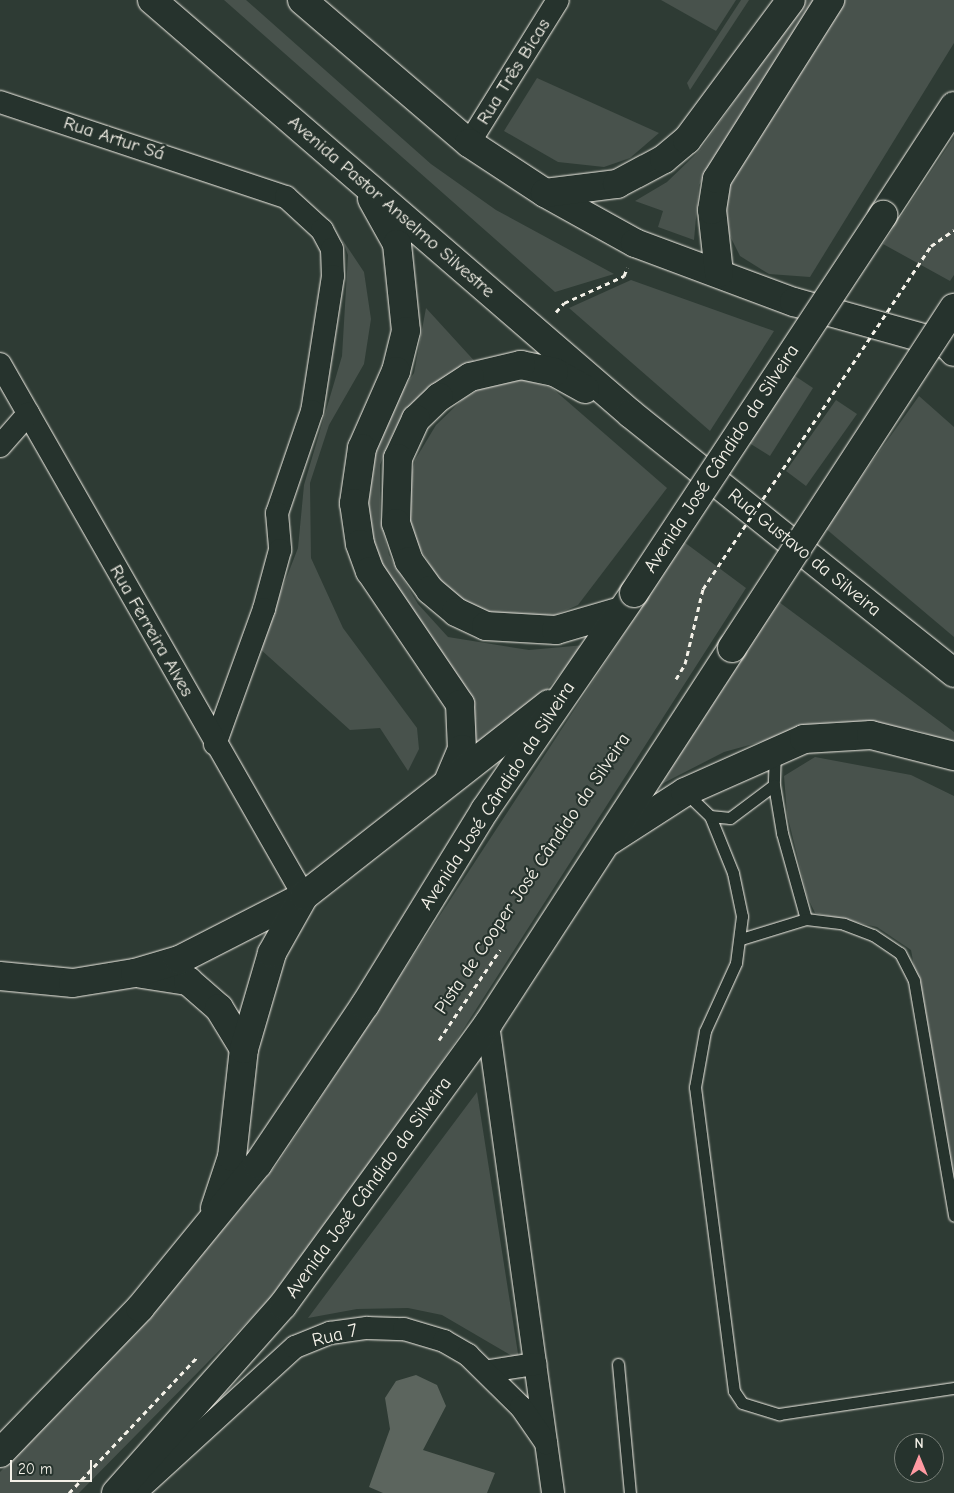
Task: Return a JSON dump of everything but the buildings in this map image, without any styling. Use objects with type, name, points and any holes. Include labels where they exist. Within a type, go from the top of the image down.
[{"type":"main road","name":"Avenida Pastor Anselmo Silvestre","points":[[152,0],[631,414]]},
{"type":"main road","points":[[302,0],[469,143],[545,193],[635,243],[794,302],[952,346]]},
{"type":"main road","points":[[545,193],[617,184],[664,159],[686,140],[791,0]]},
{"type":"main road","points":[[719,273],[712,210],[717,179],[830,0]]},
{"type":"main road","name":"Avenida José Cândido da Silveira","points":[[0,1452],[140,1308],[210,1225],[258,1164],[344,1037],[485,810],[628,602],[954,106]]},
{"type":"main road","points":[[364,184],[397,244],[406,331],[396,371],[362,448],[354,503],[360,544],[370,571],[460,704],[462,749],[448,783]]},
{"type":"main road","name":"Avenida José Cândido da Silveira","points":[[116,1493],[283,1305],[488,1024],[602,845],[954,308]]},
{"type":"main road","points":[[628,602],[586,625],[519,630],[486,626],[456,612],[430,590],[409,561],[396,523],[394,489],[398,458],[416,420],[470,377],[495,369],[521,365],[554,372],[631,414]]},
{"type":"main road","name":"Rua Gustavo da Silveira","points":[[631,414],[954,673]]},
{"type":"main road","points":[[0,976],[73,983],[135,974],[187,956],[304,896],[570,688]]},
{"type":"main road","points":[[602,845],[685,792],[804,739],[871,735],[954,756]]},
{"type":"main road","points":[[210,1225],[232,1157],[244,1049],[272,953],[304,896]]},
{"type":"main road","points":[[135,974],[188,981],[219,1008],[244,1049]]},
{"type":"street","name":"Rua Três Bicas","points":[[469,143],[558,0]]},
{"type":"street","name":"Rua Artur Sá","points":[[0,102],[228,176],[286,197],[306,212],[332,249],[333,276],[312,411],[277,513],[280,550],[264,610],[215,744]]},
{"type":"street","name":"Rua Ferreira Alves","points":[[0,364],[215,744],[304,896]]},
{"type":"street","points":[[0,446],[28,414]]},
{"type":"street","name":"Rua 7","points":[[488,1024],[554,1493]]},
{"type":"street","name":"Rua 7","points":[[135,1493],[263,1372],[295,1347],[330,1333],[404,1329],[444,1341],[489,1371],[546,1443]]},
{"type":"street","points":[[489,1371],[536,1364]]},
{"type":"lane","points":[[776,750],[774,785],[782,833],[806,919]]},
{"type":"lane","points":[[710,816],[730,818],[774,785]]},
{"type":"lane","points":[[685,792],[710,816],[733,873],[742,916],[741,940],[736,963],[705,1031],[695,1087],[734,1391],[742,1404],[780,1414],[954,1388]]},
{"type":"lane","points":[[741,940],[806,919],[844,924],[873,935],[900,953],[907,967],[927,1038],[954,1216]]},
{"type":"lane","points":[[618,1364],[630,1493]]},
{"type":"path","points":[[670,689],[685,664],[704,589],[931,246],[954,230]]},
{"type":"path","points":[[537,333],[564,303],[624,276],[635,243]]},
{"type":"path","name":"Pista de Cooper José Cândido da Silveira","points":[[434,1047],[506,940]]},
{"type":"path","points":[[69,1493],[203,1350]]},
{"type":"shaded area","points":[[224,0],[246,0],[431,164],[496,210],[614,274],[555,292]]},
{"type":"shaded area","points":[[661,0],[736,0],[716,31]]},
{"type":"shaded area","points":[[741,0],[749,0],[690,90],[687,83]]},
{"type":"shaded area","points":[[806,0],[818,0],[699,185],[694,240],[658,227],[663,211],[635,201],[667,182],[700,150]]},
{"type":"shaded area","points":[[841,0],[954,0],[954,43],[810,277],[769,274],[740,256],[725,226],[724,197],[730,175]]},
{"type":"shaded area","points":[[537,78],[659,133],[630,158],[604,167],[558,162],[504,131]]},
{"type":"shaded area","points":[[954,137],[954,275],[950,281],[883,244]]},
{"type":"shaded area","points":[[342,239],[364,272],[371,319],[364,364],[329,425],[310,483],[311,558],[343,628],[417,728],[419,749],[408,771],[380,728],[350,730],[259,648],[298,548],[304,485],[342,356],[348,255]]},
{"type":"shaded area","points":[[631,280],[774,331],[710,431],[569,308]]},
{"type":"shaded area","points":[[426,308],[479,366],[420,401],[394,431],[380,465],[380,518],[389,555],[418,604],[448,637],[529,650],[585,645],[532,707],[469,752],[373,547],[364,473],[399,395],[414,373]]},
{"type":"shaded area","points":[[789,372],[813,388],[770,456],[746,441]]},
{"type":"shaded area","points":[[525,380],[552,388],[667,488],[578,605],[548,618],[511,619],[472,609],[440,582],[410,531],[410,481],[415,460],[436,425],[463,399],[493,381]]},
{"type":"shaded area","points":[[919,396],[954,427],[954,637],[825,528]]},
{"type":"shaded area","points":[[836,400],[857,414],[806,486],[786,471]]},
{"type":"shaded area","points":[[684,542],[746,588],[452,1047],[362,1177],[268,1301],[79,1493],[0,1493],[0,1472],[147,1321],[278,1163]]},
{"type":"shaded area","points":[[779,602],[954,732],[954,745],[917,730],[834,722],[724,752],[650,790]]},
{"type":"shaded area","points":[[815,757],[911,775],[954,796],[954,1186],[911,950],[877,927],[815,913],[807,896],[787,814],[784,776]]},
{"type":"shaded area","points":[[477,1092],[519,1360],[442,1315],[408,1308],[357,1309],[308,1318]]}]
